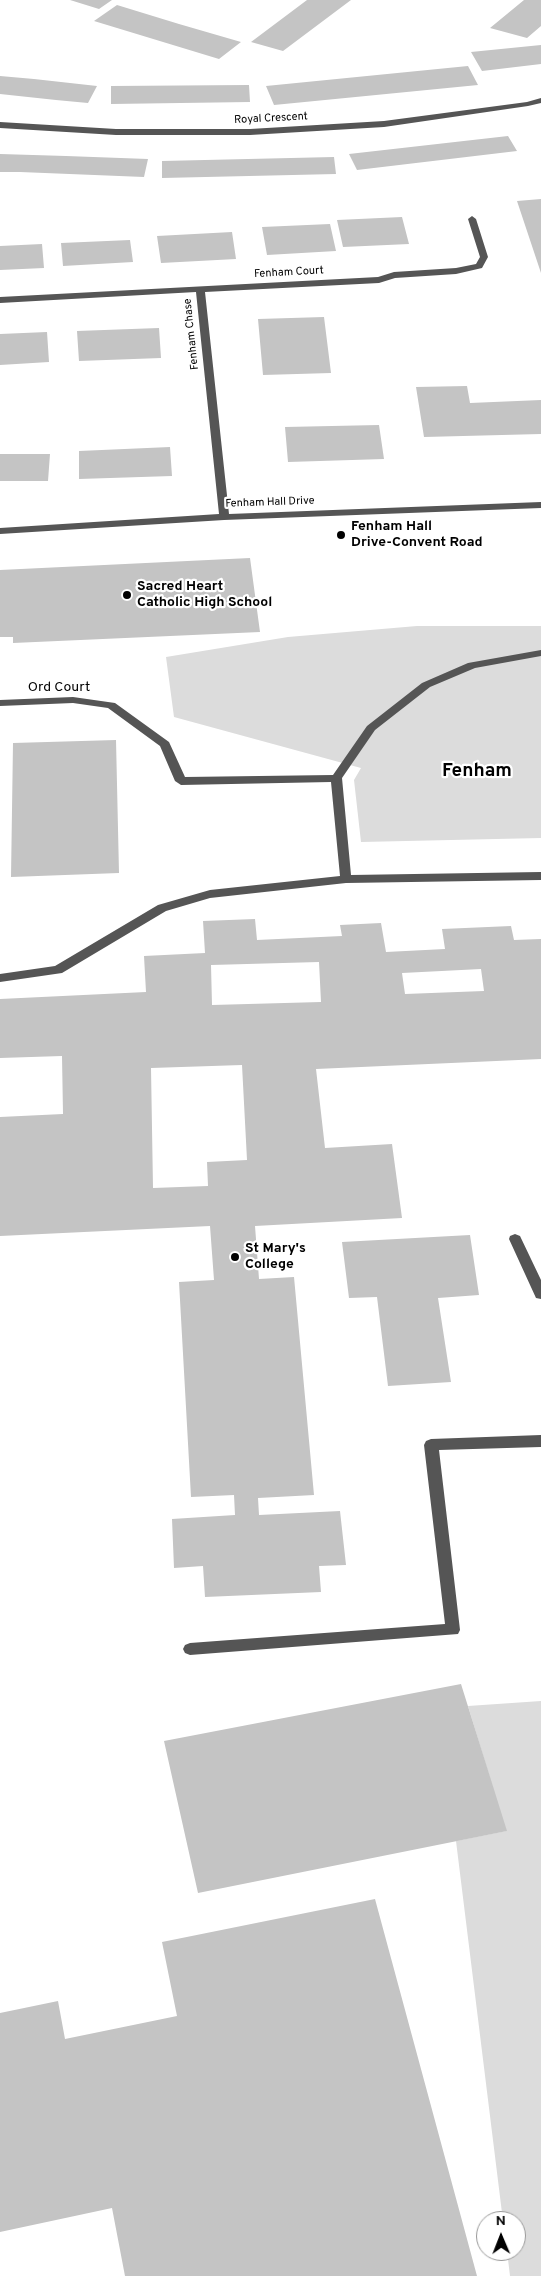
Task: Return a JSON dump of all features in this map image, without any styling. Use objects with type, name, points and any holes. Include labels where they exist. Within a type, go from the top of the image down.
[{"type":"street","name":"Royal Crescent","points":[[0,125],[116,132],[250,132],[384,124],[528,104],[541,100]]},
{"type":"street","name":"Fenham Court","points":[[200,288],[379,280],[394,276],[456,271],[479,266],[484,257],[472,220]]},
{"type":"street","name":"Fenham Chase","points":[[0,300],[200,288],[224,517]]},
{"type":"street","name":"Fenham Hall Drive","points":[[0,531],[224,517],[541,506]]},
{"type":"street","points":[[346,879],[336,778],[371,728],[426,685],[472,665],[541,653]]},
{"type":"street","name":"Ord Court","points":[[0,703],[73,700],[111,705],[165,744],[180,781],[336,778]]},
{"type":"street","points":[[0,978],[58,970],[162,908],[210,894],[346,879],[541,876]]},
{"type":"street","points":[[515,1239],[541,1294]]},
{"type":"street","points":[[190,1649],[453,1630],[431,1445],[541,1442]]},
{"type":"shaded area","points":[[417,626],[541,626],[541,838],[361,842],[354,780],[361,768],[174,717],[166,657],[288,637]]},
{"type":"shaded area","points":[[541,1701],[541,2276],[510,2276],[508,2261],[526,2261],[526,2211],[502,2211],[456,1841],[506,1831],[468,1706]]},
{"type":"building","points":[[70,0],[112,0],[99,9]]},
{"type":"building","points":[[307,0],[351,0],[283,51],[251,42]]},
{"type":"building","points":[[524,0],[541,0],[541,26],[527,38],[490,28]]},
{"type":"building","points":[[117,5],[241,42],[219,59],[94,21]]},
{"type":"building","points":[[541,45],[541,64],[482,71],[471,52]]},
{"type":"building","points":[[468,66],[478,85],[274,105],[266,86]]},
{"type":"building","points":[[0,76],[97,86],[88,103],[56,100],[0,94]]},
{"type":"building","points":[[249,85],[250,102],[111,104],[111,86]]},
{"type":"building","points":[[508,136],[517,151],[357,170],[349,154]]},
{"type":"building","points":[[0,154],[148,159],[144,177],[0,172]]},
{"type":"building","points":[[334,157],[336,174],[162,178],[162,161]]},
{"type":"building","points":[[541,199],[541,273],[517,201]]},
{"type":"building","points":[[402,217],[409,244],[343,247],[337,220]]},
{"type":"building","points":[[330,224],[336,251],[267,255],[262,227]]},
{"type":"building","points":[[232,232],[236,259],[161,263],[157,236]]},
{"type":"building","points":[[130,240],[133,262],[63,266],[61,243]]},
{"type":"building","points":[[42,244],[44,268],[0,270],[0,246]]},
{"type":"building","points":[[324,317],[331,373],[263,375],[258,319]]},
{"type":"building","points":[[159,328],[161,358],[79,361],[77,331]]},
{"type":"building","points":[[47,332],[49,362],[0,365],[0,334]]},
{"type":"building","points":[[467,386],[470,403],[541,400],[541,434],[424,437],[416,387]]},
{"type":"building","points":[[379,425],[384,459],[288,462],[285,427]]},
{"type":"building","points":[[170,447],[172,476],[79,479],[79,451]]},
{"type":"building","points":[[0,454],[50,454],[48,481],[0,481]]},
{"type":"building","name":"Sacred Heart Catholic High School","points":[[250,558],[260,632],[13,643],[13,637],[0,637],[0,570]]},
{"type":"building","points":[[116,740],[119,873],[11,877],[13,743]]},
{"type":"building","name":"St Mary's College","points":[[255,919],[257,940],[342,936],[340,925],[381,923],[386,952],[445,949],[442,929],[511,926],[514,940],[541,939],[541,1059],[316,1069],[325,1148],[392,1144],[402,1218],[255,1226],[259,1279],[294,1277],[314,1495],[258,1498],[259,1515],[340,1511],[346,1565],[319,1566],[321,1592],[205,1597],[203,1566],[174,1568],[172,1519],[235,1515],[234,1495],[191,1497],[179,1282],[214,1280],[210,1226],[0,1236],[0,1117],[63,1114],[62,1056],[0,1058],[0,999],[146,992],[144,956],[205,953],[203,921]],"holes":[[[319,962],[321,1002],[212,1005],[211,965]],[[481,969],[484,991],[405,994],[402,973]],[[242,1065],[247,1160],[207,1162],[208,1186],[153,1188],[151,1068]]]},
{"type":"building","points":[[470,1235],[479,1295],[438,1298],[451,1382],[388,1386],[377,1297],[349,1298],[342,1242]]},
{"type":"building","points":[[461,1684],[507,1831],[198,1893],[164,1741]]},
{"type":"building","points":[[375,1899],[477,2276],[125,2276],[112,2208],[0,2232],[0,2013],[58,2001],[65,2039],[177,2016],[162,1942]]},
{"type":"place","name":"Fenham Hall Drive-Convent Road","points":[[341,535]]},
{"type":"place","name":"Sacred Heart Catholic High School","points":[[127,595]]},
{"type":"place","name":"St Mary's College","points":[[235,1257]]},
{"type":"district","name":"Fenham","points":[[477,772]]}]
